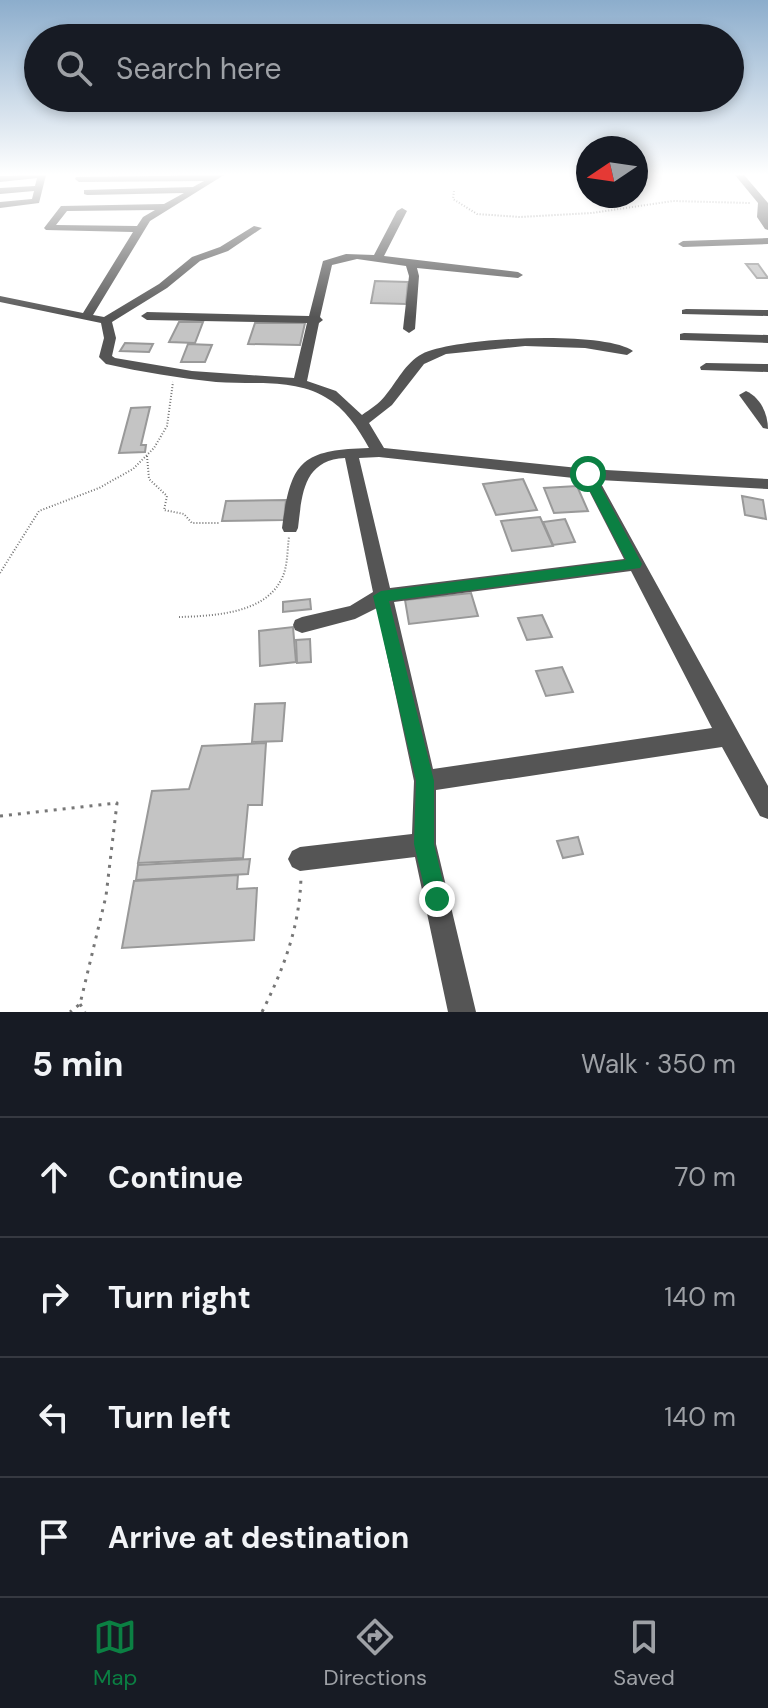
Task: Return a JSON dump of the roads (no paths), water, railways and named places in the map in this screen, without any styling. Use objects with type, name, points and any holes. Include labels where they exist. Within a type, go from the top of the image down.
[{"type":"street","points":[[53,222],[49,228],[139,229]]},
{"type":"street","points":[[87,315],[139,229],[147,222]]},
{"type":"street","points":[[377,260],[396,222]]},
{"type":"street","points":[[0,299],[106,321],[163,286],[196,259],[224,249],[257,228]]},
{"type":"street","points":[[683,244],[768,241]]},
{"type":"street","points":[[300,381],[317,320],[327,263],[347,256],[518,275]]},
{"type":"street","points":[[409,329],[414,276],[411,264]]},
{"type":"street","points":[[686,312],[768,313]]},
{"type":"street","points":[[147,316],[317,320]]},
{"type":"street","points":[[106,321],[110,338],[107,359],[176,374],[300,381],[331,393],[348,405],[379,452]]},
{"type":"street","points":[[684,337],[768,339]]},
{"type":"street","points":[[361,422],[389,401],[405,375],[420,361],[443,350],[497,343],[581,342],[627,351]]},
{"type":"street","points":[[706,367],[768,368]]},
{"type":"street","points":[[746,395],[768,425]]},
{"type":"street","points":[[290,528],[294,490],[313,460],[323,455],[379,452],[588,474],[768,484]]},
{"type":"street","points":[[351,453],[425,781],[424,844],[462,1012]]},
{"type":"street","points":[[588,474],[768,808]]},
{"type":"street","points":[[302,625],[355,612],[381,596],[635,564]]},
{"type":"street","points":[[425,781],[727,736]]},
{"type":"street","points":[[300,859],[424,844]]}]
